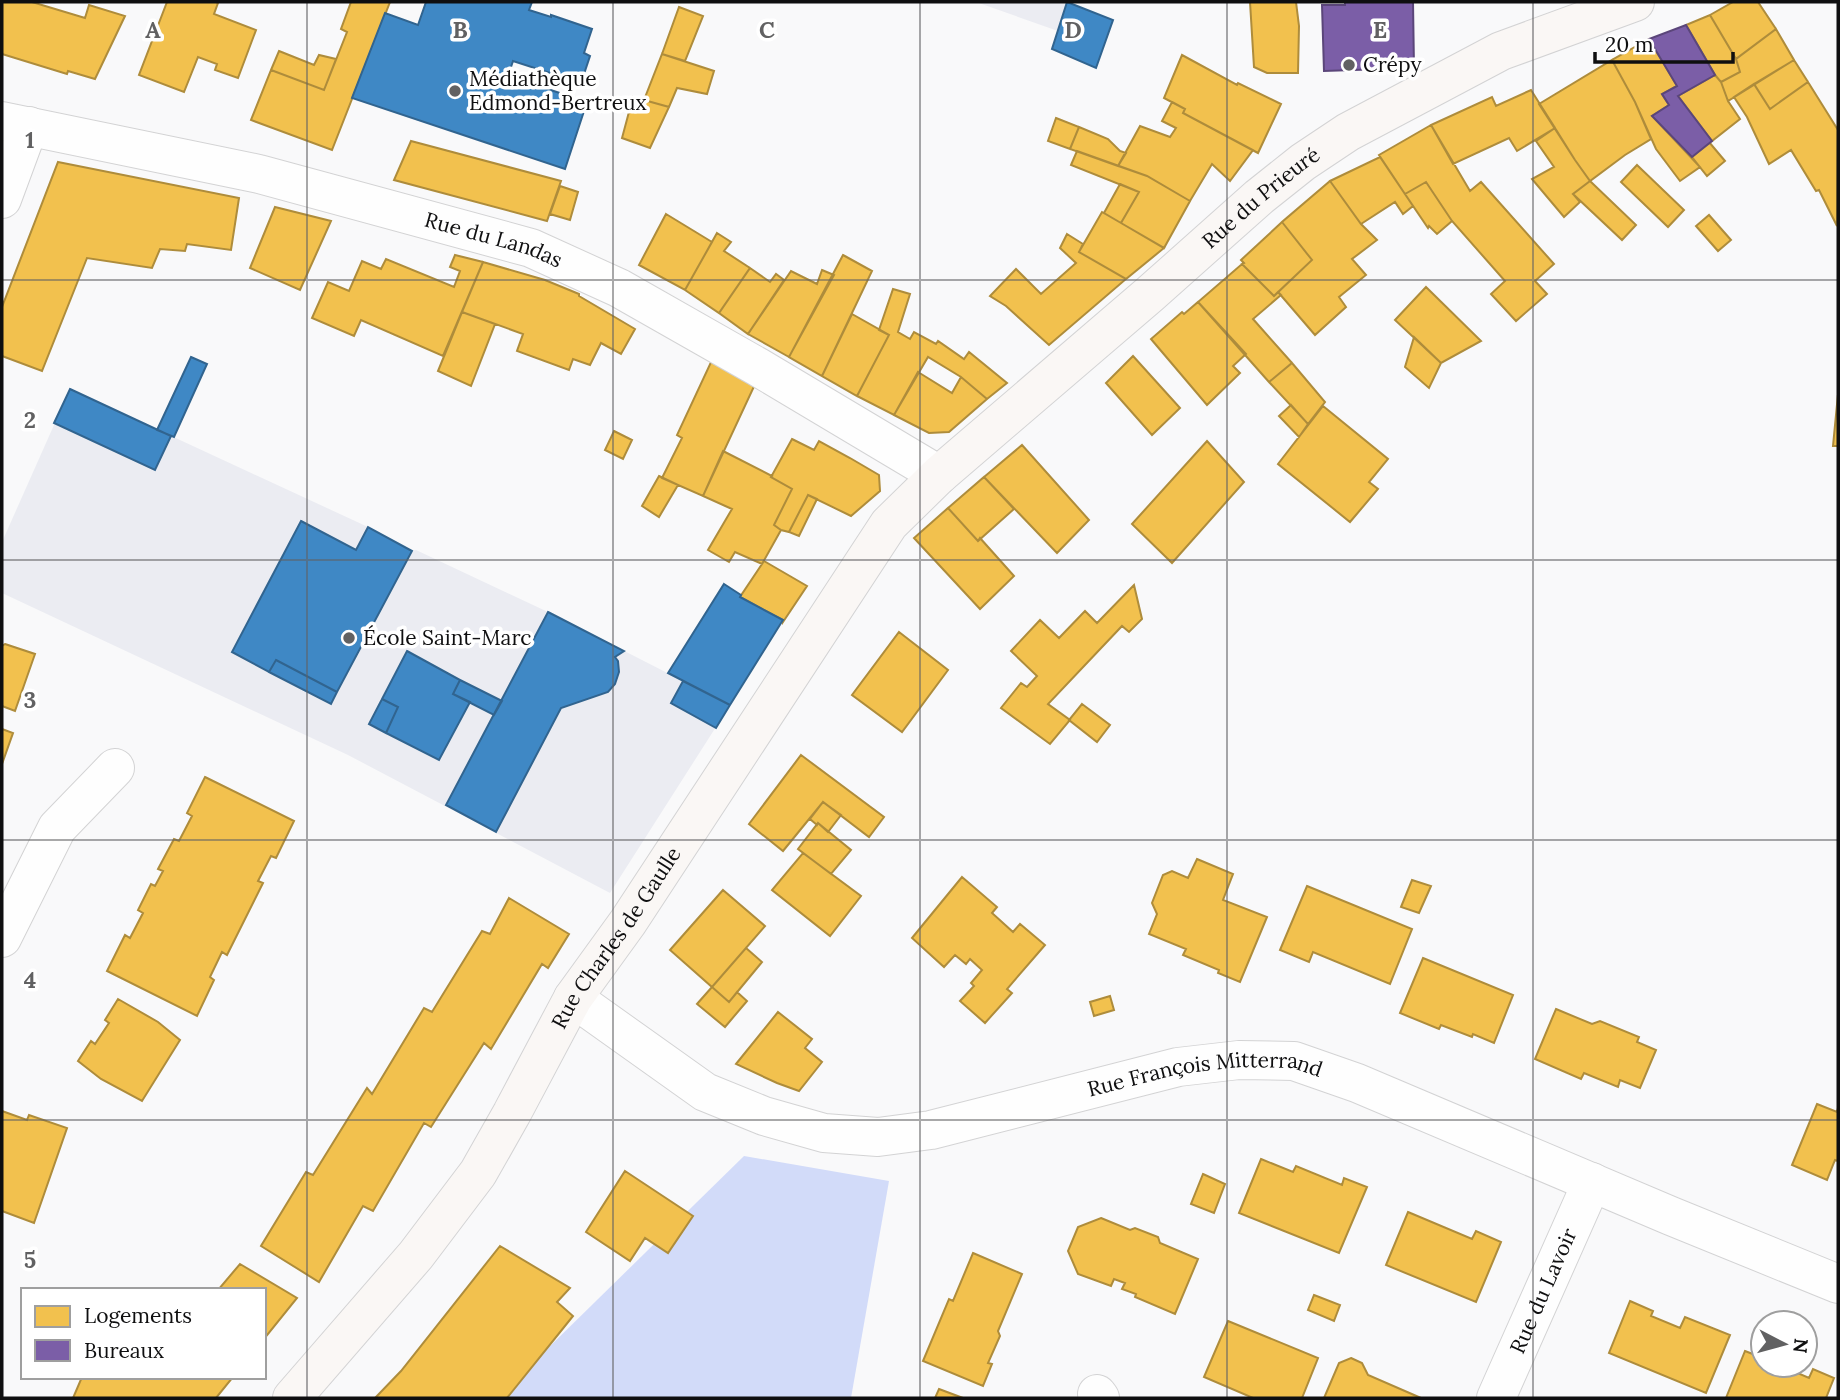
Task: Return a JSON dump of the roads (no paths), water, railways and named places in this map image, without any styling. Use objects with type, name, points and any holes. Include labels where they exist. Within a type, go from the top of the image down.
[{"type":"main road","name":"Rue du Prieuré","points":[[939,475],[1259,197],[1303,162],[1348,132],[1501,51],[1635,2]]},
{"type":"main road","name":"Rue Charles de Gaulle","points":[[292,1398],[416,1255],[478,1173],[573,998],[628,922],[889,524],[939,475]]},
{"type":"street","name":"Rue du Landas","points":[[15,124],[259,174],[531,248],[619,288],[939,475]]},
{"type":"street","points":[[2,199],[15,124]]},
{"type":"street","points":[[2,938],[57,828],[116,768]]},
{"type":"street","name":"Rue François Mitterrand","points":[[573,998],[705,1092],[764,1116],[824,1133],[878,1137],[931,1130],[1178,1067],[1239,1060],[1294,1061],[1357,1083],[1838,1284]]},
{"type":"street","name":"Rue du Lavoir","points":[[1496,1398],[1592,1182]]},
{"type":"place","name":"Crépy","points":[[1349,65]]},
{"type":"place","name":"Médiathèque Edmond-Bertreux","points":[[455,91]]},
{"type":"place","name":"École Saint-Marc","points":[[349,638]]}]
